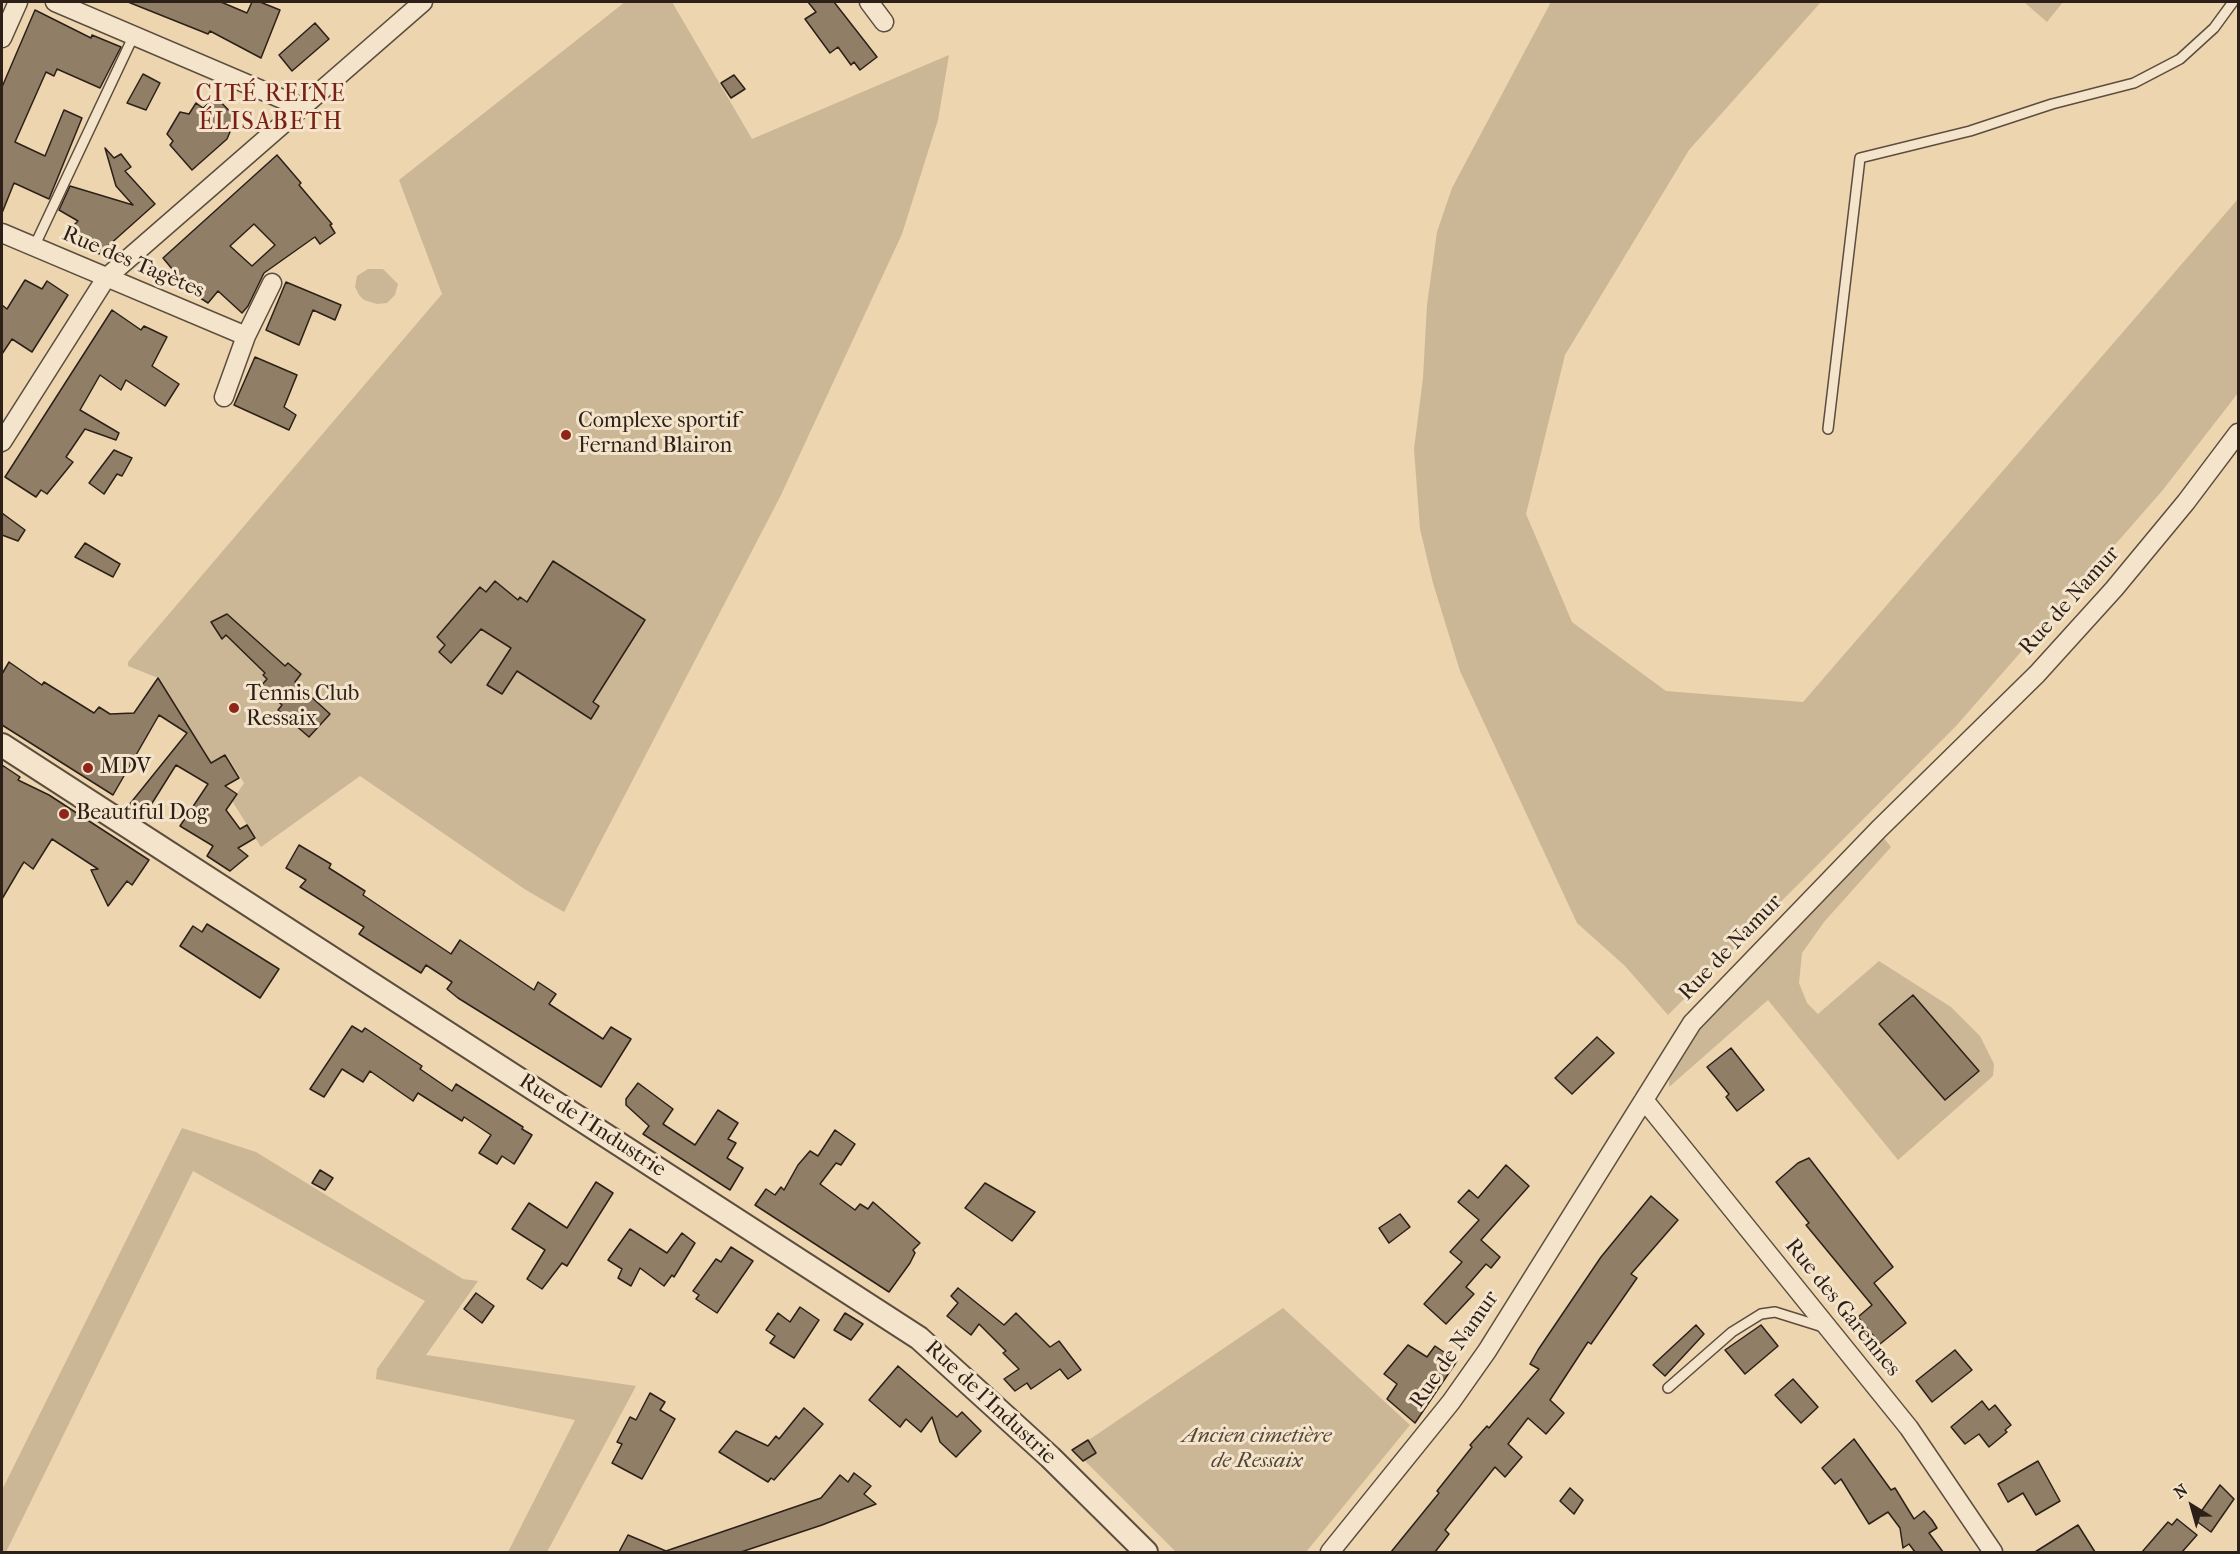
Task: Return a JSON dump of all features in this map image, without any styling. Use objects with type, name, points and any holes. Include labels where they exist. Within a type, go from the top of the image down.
[{"type":"street","points":[[2,38],[18,2]]},
{"type":"street","points":[[55,2],[301,107]]},
{"type":"street","points":[[2,442],[106,278],[423,2]]},
{"type":"street","points":[[869,2],[884,22]]},
{"type":"street","name":"Rue des Tagètes","points":[[2,233],[246,336]]},
{"type":"street","points":[[224,397],[246,336],[272,283]]},
{"type":"street","name":"Rue de Namur","points":[[1330,1552],[1451,1402],[1487,1351],[1676,1045],[1719,991],[2037,674],[2136,563],[2238,433]]},
{"type":"street","name":"Rue de l'Industrie","points":[[2,745],[919,1338],[1050,1457],[1146,1552]]},
{"type":"street","name":"Rue des Garennes","points":[[1644,1100],[1930,1455],[1993,1552]]},
{"type":"lane","points":[[1828,429],[1860,158],[1970,131],[2052,104],[2134,83],[2180,59],[2214,28],[2233,2]]},
{"type":"lane","points":[[34,247],[134,35]]},
{"type":"lane","points":[[1668,1388],[1732,1332],[1761,1314],[1774,1312],[1828,1329]]},
{"type":"green space","name":"Complexe sportif Fernand Blairon","points":[[625,2],[672,2],[752,139],[949,55],[938,120],[902,234],[780,497],[564,912],[526,890],[360,776],[261,847],[232,801],[244,783],[226,754],[211,762],[158,678],[128,666],[128,662],[442,294],[399,180]]},
{"type":"green space","points":[[1551,2],[1821,2],[1689,150],[1565,355],[1526,514],[1572,622],[1666,691],[1803,702],[2238,199],[2238,393],[2162,491],[1956,726],[1668,1015],[1625,966],[1577,923],[1460,671],[1433,583],[1420,529],[1414,449],[1423,378],[1427,305],[1437,232],[1452,188]]},
{"type":"green space","points":[[2024,2],[2063,2],[2047,22]]},
{"type":"green space","points":[[368,269],[383,269],[398,284],[395,295],[387,303],[377,304],[364,300],[359,295],[355,287],[357,276]]},
{"type":"green space","points":[[1882,836],[1891,847],[1824,922],[1802,953],[1799,983],[1807,1003],[1818,1014],[1879,961],[1951,1007],[1980,1036],[1994,1064],[1993,1076],[1898,1160],[1768,1000],[1669,1087],[1670,1066],[1694,1032]]},
{"type":"green space","points":[[182,1128],[256,1152],[463,1279],[478,1281],[426,1355],[636,1386],[547,1552],[508,1552],[575,1420],[376,1379],[377,1369],[425,1301],[193,1171],[6,1552],[2,1552],[2,1490]]},
{"type":"green space","name":"Ancien cimetière de Ressaix","points":[[1283,1308],[1410,1425],[1306,1552],[1176,1552],[1074,1450]]},
{"type":"building","points":[[128,2],[221,2],[247,13],[252,2],[260,2],[280,10],[261,58],[210,31],[208,34]]},
{"type":"building","points":[[808,2],[834,2],[877,57],[860,70],[854,62],[851,65],[838,47],[830,53],[805,19],[816,12]]},
{"type":"building","points":[[35,10],[91,38],[92,35],[121,47],[100,88],[57,69],[54,76],[46,72],[15,142],[45,156],[64,110],[82,118],[49,199],[14,183],[2,213],[2,87]]},
{"type":"building","points":[[315,23],[329,39],[292,71],[279,55]]},
{"type":"building","points":[[143,74],[160,83],[146,110],[127,103]]},
{"type":"building","points":[[734,75],[745,89],[731,98],[721,83]]},
{"type":"building","points":[[216,97],[236,118],[227,139],[192,170],[170,145],[173,141],[167,134],[180,112],[189,114],[196,103],[203,108]]},
{"type":"building","points":[[105,148],[114,158],[121,154],[131,167],[125,171],[155,204],[99,254],[73,226],[78,221],[59,210],[70,186],[133,205],[116,186]]},
{"type":"building","points":[[277,155],[332,224],[330,225],[335,233],[320,244],[315,237],[264,273],[248,306],[242,313],[218,291],[208,303],[182,286],[179,288],[167,275],[173,270],[163,258]],"holes":[[[254,224],[275,245],[252,266],[230,246]]]},
{"type":"building","points":[[25,280],[42,289],[47,281],[68,295],[32,352],[12,339],[2,354],[2,305],[7,309]]},
{"type":"building","points":[[286,282],[341,305],[335,320],[313,310],[299,345],[266,330]]},
{"type":"building","points":[[112,310],[141,330],[144,326],[167,337],[152,366],[179,384],[165,406],[126,380],[121,390],[100,375],[80,410],[119,433],[116,440],[85,429],[66,457],[73,462],[47,494],[41,490],[36,497],[5,477]]},
{"type":"building","points":[[255,357],[297,375],[284,407],[296,415],[289,430],[234,405]]},
{"type":"building","points":[[114,450],[132,458],[122,476],[117,474],[104,494],[89,483]]},
{"type":"building","points":[[2,513],[25,530],[18,541],[2,535]]},
{"type":"building","points":[[85,543],[120,564],[113,577],[75,557]]},
{"type":"building","points":[[553,561],[645,620],[593,702],[599,706],[591,719],[517,671],[502,694],[487,685],[511,648],[481,629],[451,663],[439,652],[445,645],[437,637],[480,587],[486,592],[495,581],[518,600],[520,597],[527,602]]},
{"type":"building","points":[[227,614],[285,666],[288,663],[301,674],[295,682],[330,714],[309,737],[278,710],[282,705],[261,686],[267,679],[263,675],[265,673],[226,635],[222,639],[211,622]]},
{"type":"building","points":[[9,662],[42,685],[44,682],[94,713],[99,707],[110,714],[134,713],[158,678],[211,763],[225,755],[239,778],[225,786],[237,794],[226,810],[240,829],[247,825],[255,838],[238,848],[248,856],[230,871],[207,856],[213,846],[180,826],[208,784],[176,765],[144,816],[129,805],[187,733],[159,715],[113,795],[2,725],[2,674]]},
{"type":"building","points":[[2,765],[20,777],[18,780],[49,795],[149,860],[132,885],[127,881],[108,906],[91,870],[98,869],[52,839],[33,869],[24,862],[2,899]]},
{"type":"building","points":[[299,845],[331,864],[329,868],[365,891],[363,895],[451,954],[460,940],[534,990],[538,982],[556,994],[549,1004],[603,1039],[611,1027],[631,1039],[601,1087],[458,998],[447,989],[452,982],[426,965],[421,973],[359,934],[364,927],[300,887],[306,880],[286,868]]},
{"type":"building","points":[[207,924],[279,969],[260,998],[180,946],[193,926],[202,932]]},
{"type":"building","points":[[1913,995],[1979,1071],[1945,1100],[1879,1024]]},
{"type":"building","points":[[352,1026],[362,1032],[365,1028],[422,1066],[420,1069],[452,1091],[456,1084],[523,1127],[522,1129],[532,1135],[514,1164],[502,1156],[497,1164],[479,1153],[491,1135],[464,1117],[462,1121],[418,1093],[413,1101],[370,1071],[363,1082],[342,1069],[324,1097],[310,1089]]},
{"type":"building","points":[[1597,1037],[1614,1053],[1572,1094],[1555,1078]]},
{"type":"building","points":[[1731,1048],[1764,1090],[1737,1111],[1726,1097],[1729,1094],[1707,1067]]},
{"type":"building","points":[[638,1083],[673,1109],[663,1124],[695,1145],[718,1110],[738,1123],[728,1139],[736,1143],[727,1158],[743,1168],[730,1190],[643,1134],[649,1126],[626,1105],[626,1099]]},
{"type":"building","points":[[835,1130],[855,1144],[841,1165],[836,1163],[820,1184],[855,1210],[860,1204],[868,1209],[873,1202],[920,1243],[913,1250],[915,1253],[910,1263],[889,1292],[755,1205],[766,1189],[775,1195],[781,1187],[784,1190],[798,1165],[810,1151],[818,1156]]},
{"type":"building","points":[[1809,1158],[1893,1267],[1874,1283],[1906,1323],[1880,1344],[1858,1317],[1872,1305],[1806,1225],[1809,1223],[1776,1182],[1798,1163]]},
{"type":"building","points":[[1506,1165],[1529,1186],[1481,1240],[1500,1257],[1491,1268],[1486,1264],[1466,1287],[1474,1294],[1446,1324],[1424,1304],[1462,1262],[1450,1252],[1479,1220],[1458,1202],[1469,1190],[1478,1198]]},
{"type":"building","points":[[320,1170],[333,1178],[325,1190],[312,1183]]},
{"type":"building","points":[[596,1182],[613,1193],[567,1266],[562,1263],[542,1289],[527,1279],[545,1250],[512,1229],[529,1203],[567,1228]]},
{"type":"building","points":[[985,1183],[1035,1212],[1012,1241],[965,1208]]},
{"type":"building","points":[[1651,1196],[1678,1220],[1631,1274],[1637,1278],[1591,1344],[1588,1342],[1550,1400],[1564,1413],[1546,1434],[1528,1418],[1508,1444],[1522,1457],[1505,1477],[1495,1467],[1445,1530],[1449,1534],[1435,1552],[1391,1552],[1439,1493],[1437,1491],[1472,1447],[1470,1445],[1487,1426],[1489,1428],[1539,1369],[1530,1364],[1538,1350],[1601,1257]]},
{"type":"building","points":[[1400,1214],[1410,1227],[1389,1243],[1379,1228]]},
{"type":"building","points":[[630,1229],[667,1253],[682,1233],[695,1243],[674,1277],[672,1275],[664,1286],[640,1268],[631,1286],[618,1278],[622,1269],[608,1260]]},
{"type":"building","points":[[731,1247],[753,1261],[717,1313],[696,1299],[699,1295],[693,1291],[716,1259],[721,1262]]},
{"type":"building","points":[[958,1288],[1004,1325],[1016,1313],[1050,1347],[1059,1341],[1081,1370],[1068,1379],[1060,1369],[1031,1389],[1027,1383],[1015,1391],[1004,1379],[1019,1369],[1003,1353],[1006,1351],[979,1324],[971,1335],[947,1316],[958,1303],[951,1296]]},
{"type":"building","points":[[476,1293],[494,1306],[482,1323],[464,1309]]},
{"type":"building","points":[[800,1307],[819,1320],[794,1358],[770,1343],[775,1336],[766,1330],[778,1313],[790,1322]]},
{"type":"building","points":[[845,1313],[863,1324],[851,1340],[834,1330]]},
{"type":"building","points":[[1696,1325],[1704,1334],[1665,1376],[1653,1365]]},
{"type":"building","points":[[1761,1325],[1778,1346],[1745,1374],[1725,1350]]},
{"type":"building","points":[[1408,1345],[1427,1357],[1435,1346],[1457,1361],[1415,1423],[1387,1399],[1397,1384],[1384,1374]]},
{"type":"building","points":[[1955,1350],[1972,1370],[1932,1402],[1916,1381]]},
{"type":"building","points":[[898,1366],[957,1417],[962,1412],[981,1431],[956,1457],[940,1442],[932,1417],[921,1432],[906,1419],[900,1427],[869,1400]]},
{"type":"building","points":[[1793,1379],[1818,1407],[1801,1423],[1775,1395]]},
{"type":"building","points":[[650,1393],[665,1402],[660,1410],[675,1419],[642,1479],[612,1463],[622,1444],[617,1442],[630,1417],[636,1420]]},
{"type":"building","points":[[1982,1401],[1989,1410],[1995,1405],[2011,1425],[2005,1430],[2007,1432],[1989,1447],[1979,1434],[1965,1444],[1951,1427]]},
{"type":"building","points":[[804,1408],[823,1424],[774,1480],[771,1478],[768,1482],[719,1452],[736,1431],[768,1446],[776,1436],[779,1439]]},
{"type":"building","points":[[1854,1439],[1891,1490],[1895,1488],[1914,1519],[1924,1511],[1932,1520],[1937,1528],[1929,1533],[1943,1552],[1915,1552],[1909,1544],[1903,1548],[1900,1528],[1888,1512],[1869,1524],[1841,1479],[1835,1484],[1822,1468]]},
{"type":"building","points":[[1088,1440],[1096,1453],[1083,1461],[1072,1450]]},
{"type":"building","points":[[2038,1461],[2060,1501],[2036,1515],[2023,1493],[2008,1502],[1998,1484]]},
{"type":"building","points":[[854,1473],[871,1486],[864,1494],[876,1504],[822,1525],[741,1552],[619,1552],[628,1535],[666,1551],[821,1498],[840,1475],[848,1482]]},
{"type":"building","points":[[2220,1485],[2234,1499],[2211,1532],[2195,1520]]},
{"type":"building","points":[[1570,1488],[1583,1500],[1574,1514],[1560,1501]]},
{"type":"building","points":[[2177,1519],[2197,1535],[2182,1552],[2142,1552],[2168,1522],[2172,1525]]},
{"type":"building","points":[[2078,1525],[2095,1552],[2035,1552]]},
{"type":"place","name":"Complexe sportif Fernand Blairon","points":[[566,435]]},
{"type":"place","name":"Tennis Club Ressaix","points":[[234,708]]},
{"type":"place","name":"MDV","points":[[88,768]]},
{"type":"place","name":"Beautiful Dog","points":[[64,814]]},
{"type":"district","name":"CITÉ REINE ÉLISABETH","points":[[271,109]]}]
